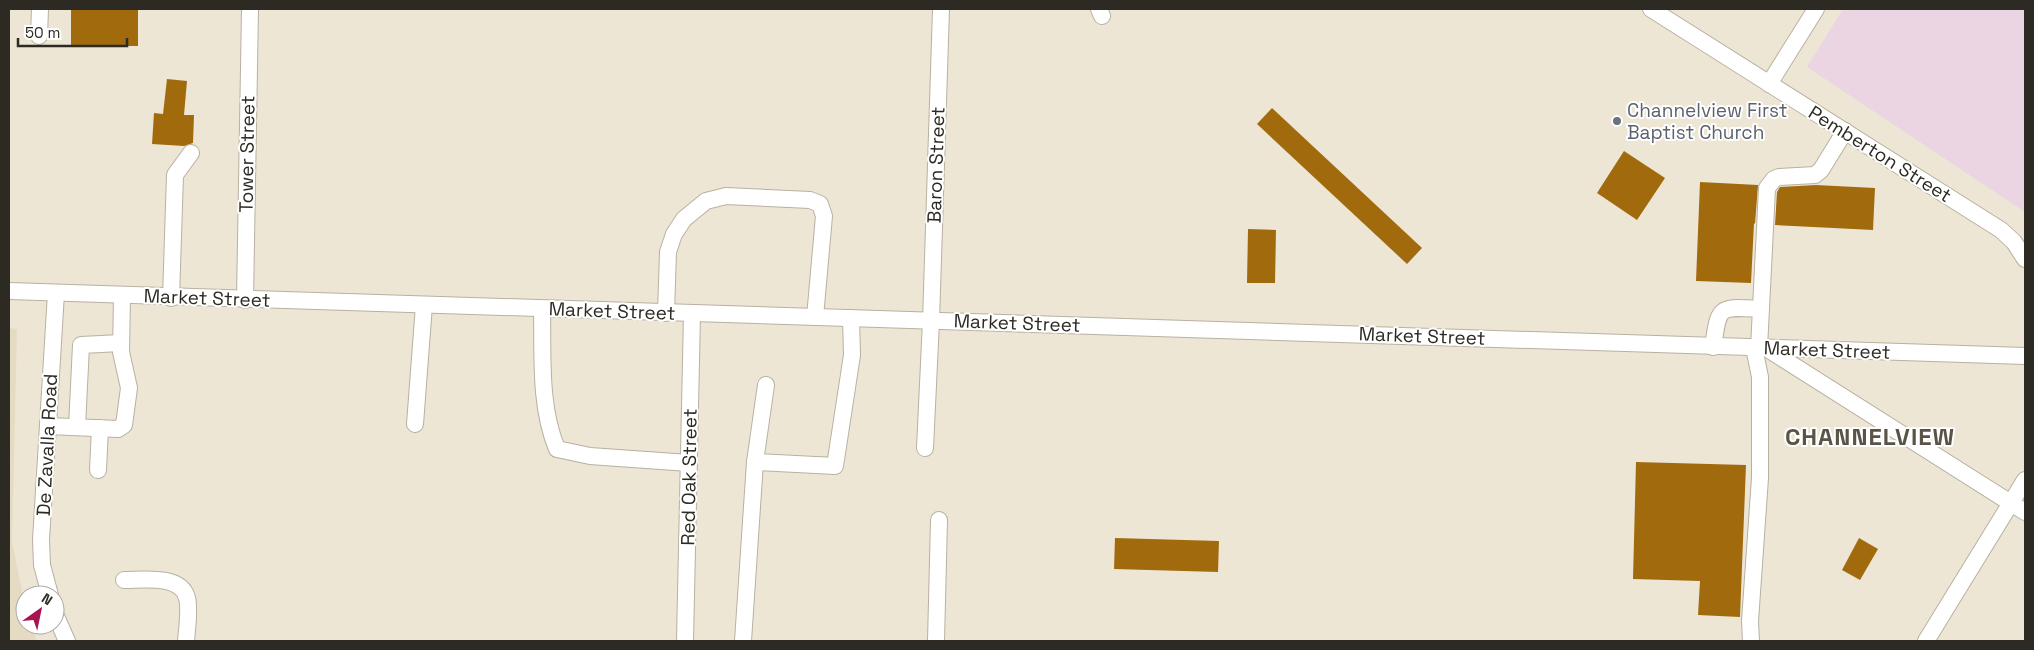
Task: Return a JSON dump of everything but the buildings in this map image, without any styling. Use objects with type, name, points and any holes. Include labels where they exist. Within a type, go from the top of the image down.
[{"type":"street","points":[[39,36],[40,9]]},
{"type":"street","name":"Tower Street","points":[[245,300],[250,9]]},
{"type":"street","name":"Baron Street","points":[[925,448],[932,321],[941,9]]},
{"type":"street","name":"Pemberton Street","points":[[1651,9],[2000,230],[2014,242],[2025,258]]},
{"type":"street","points":[[1769,84],[1816,9]]},
{"type":"street","points":[[1751,641],[1750,621],[1760,478],[1759,348],[1767,188],[1774,179],[1779,177],[1815,175],[1821,170],[1844,132]]},
{"type":"street","points":[[171,298],[175,175],[191,153]]},
{"type":"street","points":[[666,313],[668,252],[674,234],[684,219],[706,201],[726,196],[810,200],[820,204],[824,216],[815,317]]},
{"type":"street","name":"Market Street","points":[[9,292],[2025,356]]},
{"type":"street","name":"De Zavalla Road","points":[[47,585],[42,565],[41,540],[56,293]]},
{"type":"street","points":[[48,426],[118,429],[124,425],[129,388],[121,352],[122,296]]},
{"type":"street","points":[[415,424],[424,305]]},
{"type":"street","points":[[1713,346],[1717,318],[1721,313],[1730,307],[1761,308]]},
{"type":"street","points":[[542,309],[544,382],[551,434],[557,449],[590,456],[689,463]]},
{"type":"street","name":"Red Oak Street","points":[[685,641],[692,314]]},
{"type":"street","points":[[755,462],[835,466],[852,355],[851,318]]},
{"type":"street","points":[[77,427],[81,345],[121,343]]},
{"type":"street","points":[[1759,348],[2019,508]]},
{"type":"street","points":[[743,640],[755,462],[766,385]]},
{"type":"street","points":[[98,470],[100,428]]},
{"type":"street","points":[[1926,641],[2019,508],[2025,480]]},
{"type":"street","points":[[936,641],[939,520]]},
{"type":"street","points":[[124,580],[166,581],[178,585],[187,597],[186,641]]},
{"type":"shaded area","points":[[1843,9],[2025,9],[2025,212],[1807,67]]},
{"type":"shaded area","points":[[9,328],[17,329],[12,542],[21,585],[15,585],[15,635],[35,635],[37,641],[9,641]]},
{"type":"place","name":"Channelview First Baptist Church","points":[[1617,121]]},
{"type":"district","name":"CHANNELVIEW","points":[[1870,436]]}]
